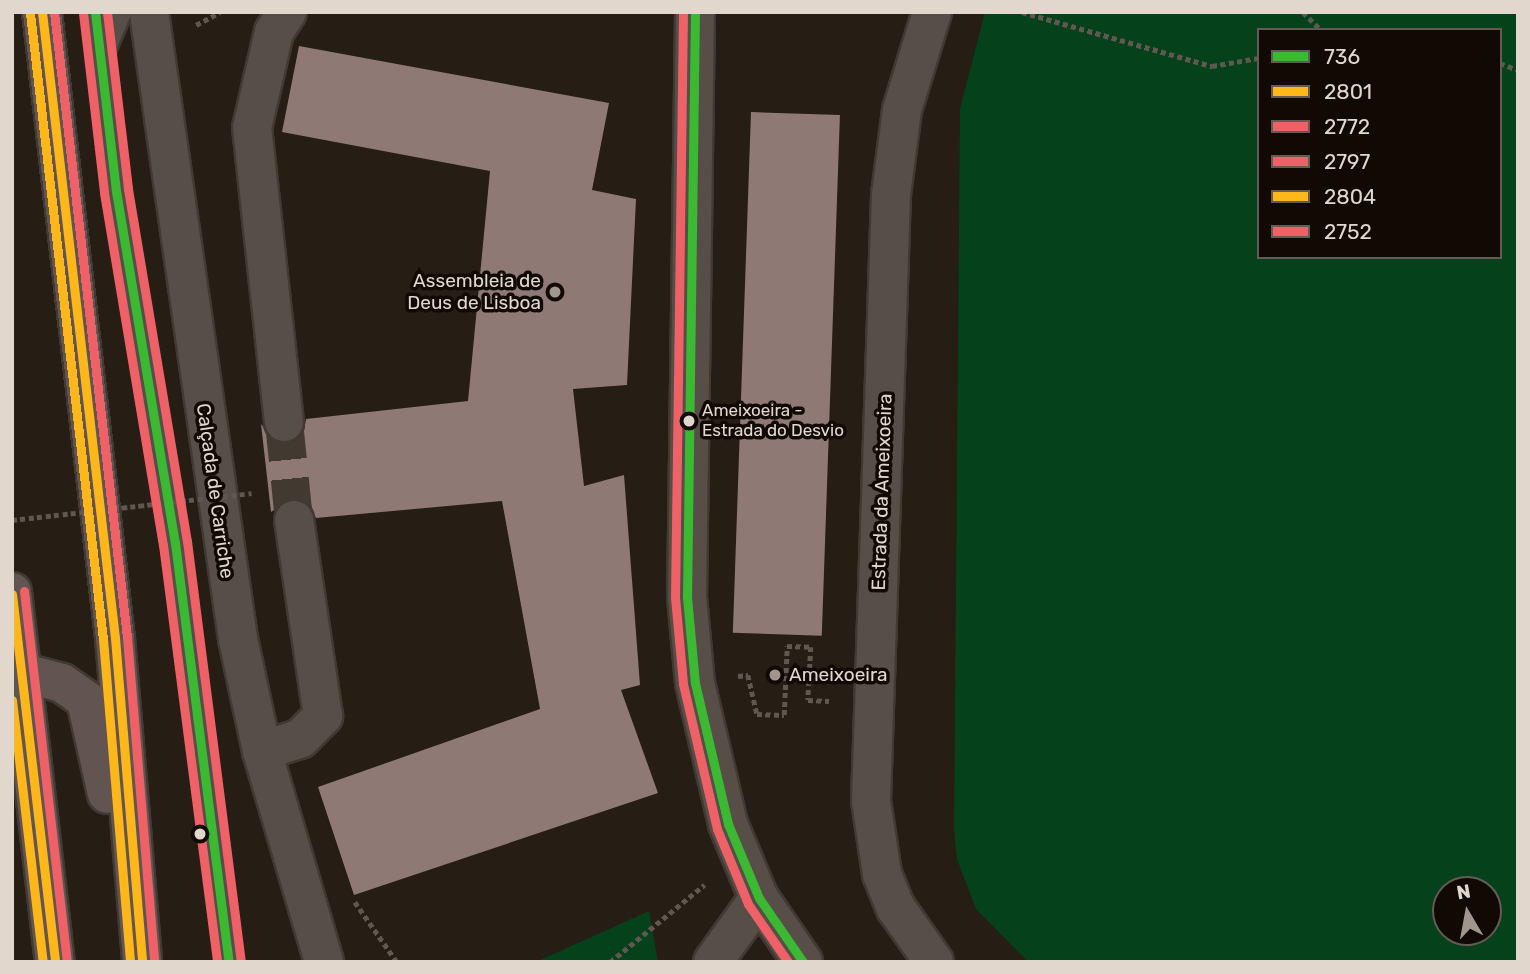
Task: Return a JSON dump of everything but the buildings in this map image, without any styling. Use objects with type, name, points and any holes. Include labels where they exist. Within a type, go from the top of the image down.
[{"type":"highway","points":[[42,12],[115,638],[140,954]]},
{"type":"highway","points":[[12,592],[55,962]]},
{"type":"highway","points":[[21,672],[62,683],[86,700],[140,954]]},
{"type":"street","name":"Calçada de Carriche","points":[[149,12],[221,538],[262,751],[324,962]]},
{"type":"street","points":[[284,422],[252,128],[274,32],[287,12]]},
{"type":"street","points":[[695,12],[687,597],[695,683],[741,856],[759,898],[803,962]]},
{"type":"street","name":"Estrada da Ameixoeira","points":[[932,12],[902,110],[891,195],[871,801],[882,874],[896,908],[934,962]]},
{"type":"street","points":[[262,751],[300,738],[323,716],[294,520]]},
{"type":"street","points":[[713,962],[759,898]]},
{"type":"lane","points":[[95,12],[116,191],[175,543],[229,962]]},
{"type":"lane","points":[[101,57],[120,12]]},
{"type":"path","points":[[1022,12],[1212,66],[1257,58]]},
{"type":"path","points":[[1303,12],[1319,28]]},
{"type":"path","points":[[12,520],[251,493]]},
{"type":"path","points":[[783,715],[787,646],[811,647],[808,700]]},
{"type":"path","points":[[610,962],[741,856]]},
{"type":"path","points":[[350,894],[397,962]]},
{"type":"green space","points":[[985,12],[1518,12],[1518,962],[1028,962],[976,909],[957,859],[954,830],[960,109]]},
{"type":"green space","points":[[649,911],[658,962],[536,962]]},
{"type":"tunnel","points":[[284,422],[294,520]]},
{"type":"transit line","name":"2801","points":[[42,12],[115,638],[142,962]]},
{"type":"transit line","name":"2752","points":[[54,12],[127,637],[154,961]]},
{"type":"transit line","name":"736","points":[[95,12],[116,191],[175,543],[229,962]]},
{"type":"transit line","name":"2797","points":[[107,12],[128,189],[187,541],[241,960]]},
{"type":"transit line","name":"2772","points":[[683,12],[675,597],[683,684],[717,829],[748,904],[788,962]]},
{"type":"transit line","name":"736","points":[[695,12],[687,597],[695,683],[728,824],[759,898],[803,962]]},
{"type":"transit line","name":"2804","points":[[30,13],[103,639],[130,962]]},
{"type":"transit line","name":"2772","points":[[83,13],[104,193],[163,545],[217,962]]},
{"type":"transit line","name":"2797","points":[[24,591],[67,961]]},
{"type":"transit line","name":"2801","points":[[12,594],[55,962]]},
{"type":"transit line","name":"2804","points":[[12,700],[43,962]]},
{"type":"place","name":"Assembleia de Deus de Lisboa","points":[[555,292]]},
{"type":"place","name":"Ameixoeira - Estrada do Desvio","points":[[689,421]]},
{"type":"place","name":"Ameixoeira","points":[[775,675]]}]
